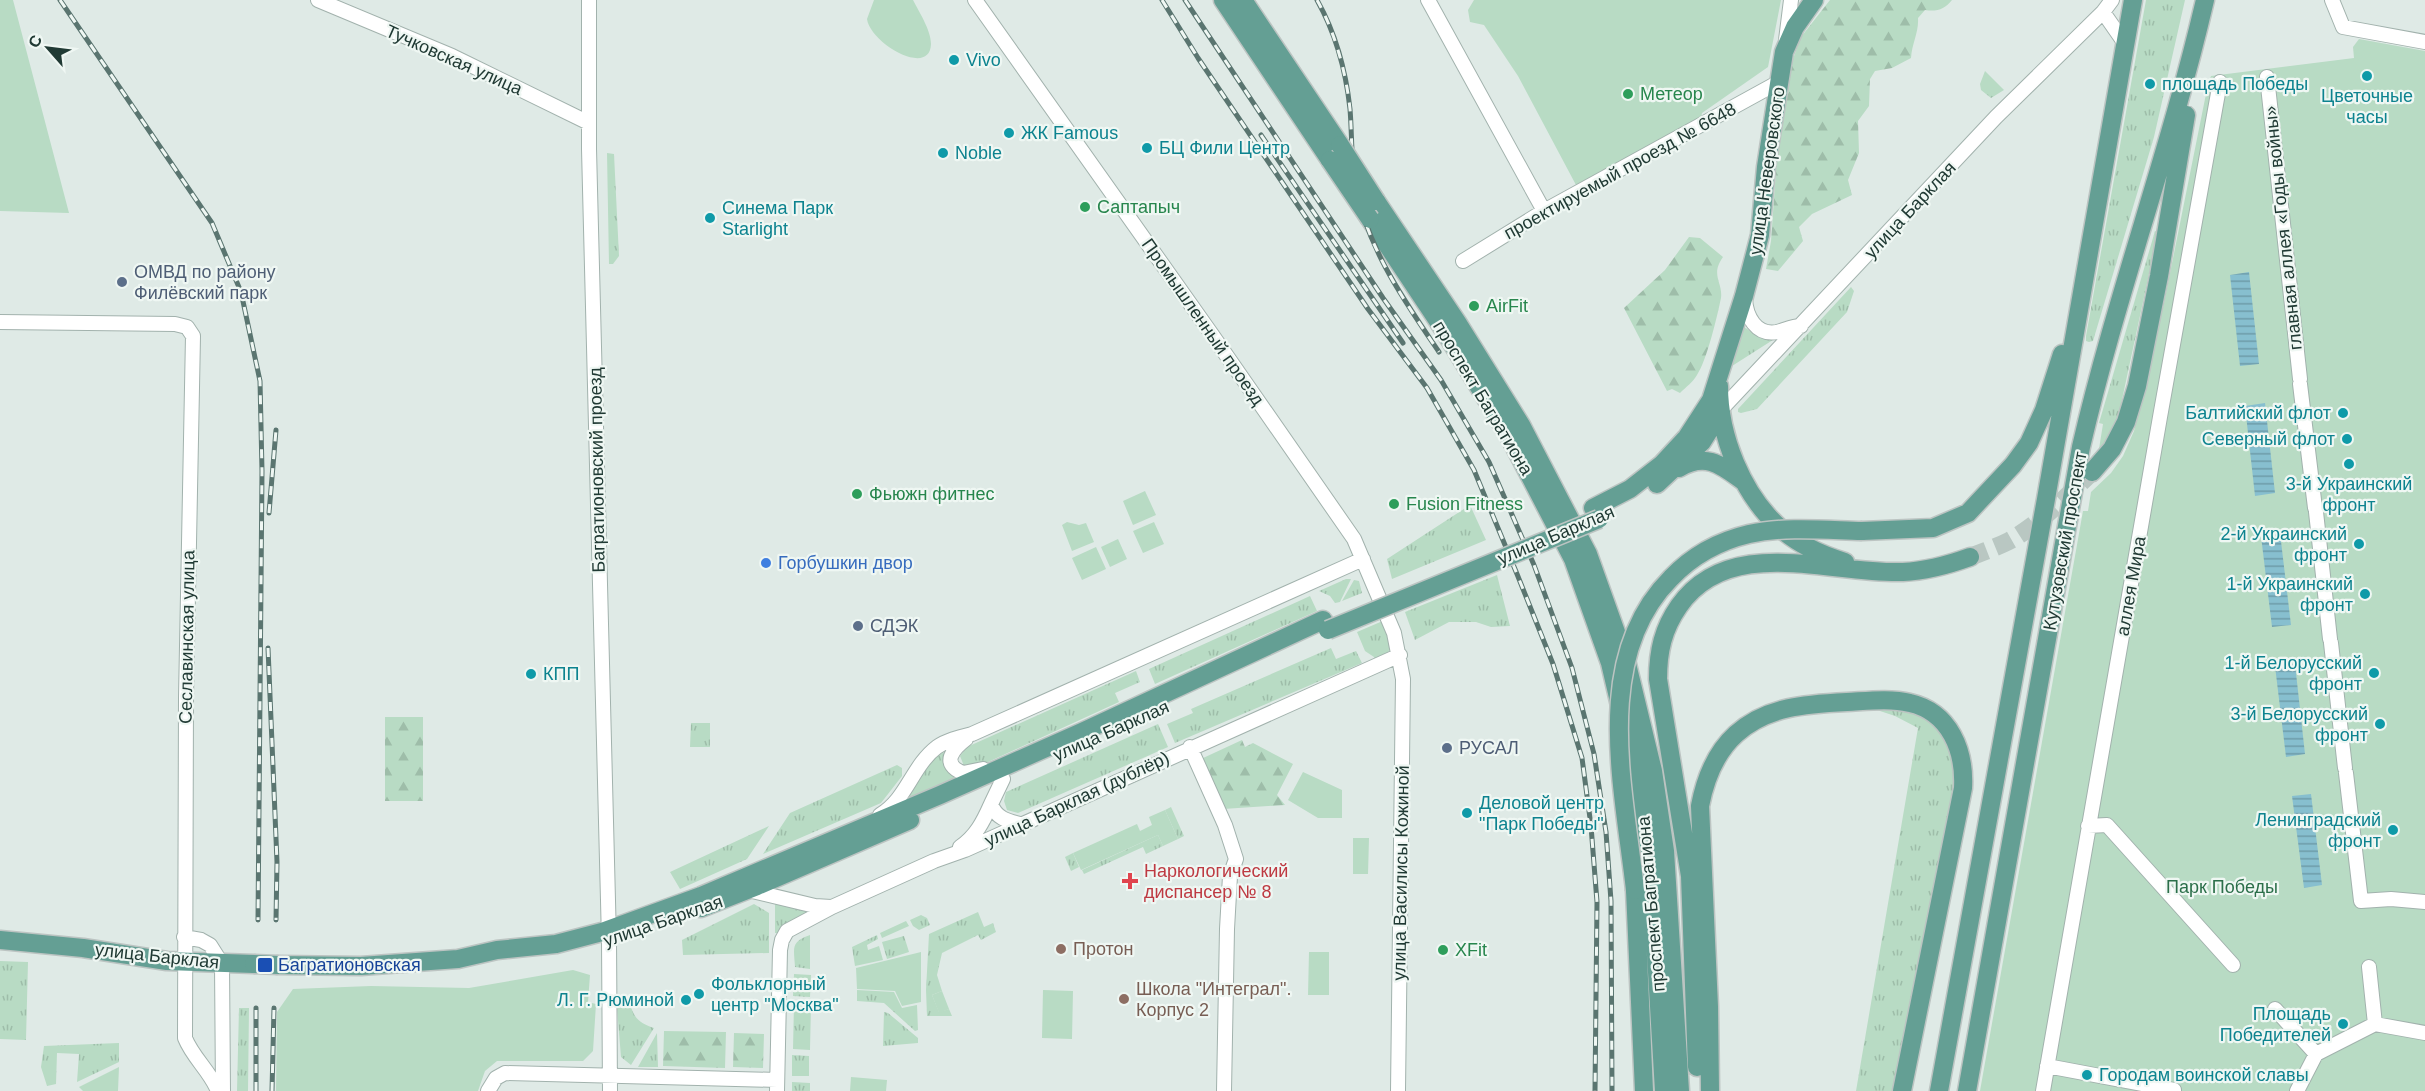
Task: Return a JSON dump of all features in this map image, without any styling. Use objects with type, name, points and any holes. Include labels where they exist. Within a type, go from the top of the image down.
[{"type":"main road","name":"проспект Багратиона","points":[[1222,0],[1335,152],[1376,201],[1457,322],[1521,426],[1588,554],[1626,660],[1653,771],[1665,850],[1680,1091]]},
{"type":"main road","name":"проспект Багратиона","points":[[1243,0],[1335,152],[1370,219],[1444,330],[1508,434],[1573,559],[1610,663],[1636,774],[1650,853],[1664,1091]]},
{"type":"main road","points":[[1784,52],[1794,27],[1814,0]]},
{"type":"main road","name":"Кутузовский проспект","points":[[1939,1091],[2133,0]]},
{"type":"main road","points":[[2092,472],[2112,449],[2126,422],[2137,386],[2159,276],[2205,1]]},
{"type":"main road","name":"Кутузовский проспект","points":[[1967,1091],[2081,447],[2107,343],[2171,132],[2205,1]]},
{"type":"main road","name":"улица Неверовского","points":[[1687,437],[1707,408],[1719,381],[1760,235],[1766,167],[1784,52]]},
{"type":"main road","points":[[1644,1091],[1635,891],[1623,788],[1618,702],[1622,672],[1641,618],[1660,588],[1687,561],[1720,544],[1749,534],[1792,530],[1920,530],[1933,528],[1968,513],[2013,465],[2029,443],[2044,410],[2086,269]]},
{"type":"main road","points":[[1719,381],[1721,412],[1726,436],[1745,483],[1765,513],[1780,529],[1807,547],[1830,557],[1876,571]]},
{"type":"main road","name":"улица Барклая","points":[[609,935],[748,890],[1326,625],[1636,499],[1665,477],[1702,442],[1721,412]]},
{"type":"main road","name":"улица Барклая","points":[[1596,514],[1646,477],[1687,437]]},
{"type":"main road","points":[[1665,477],[1691,462],[1701,460],[1718,464],[1745,483]]},
{"type":"main road","points":[[1698,1091],[1690,876],[1658,679],[1658,656],[1663,636],[1672,616],[1685,597],[1701,582],[1736,567],[1754,563],[1777,562],[1903,572],[1930,568],[1970,557]]},
{"type":"main road","points":[[1710,1091],[1700,807],[1711,769],[1735,735],[1769,713],[1795,705],[1886,701],[1911,703],[1941,720],[1953,734],[1961,752],[1964,770],[1963,788],[1902,1091]]},
{"type":"main road","name":"улица Барклая","points":[[0,940],[83,948],[184,962],[222,964],[380,965],[458,959],[498,960],[542,957],[579,949],[863,826],[1007,772]]},
{"type":"street","name":"Тучковская улица","points":[[318,0],[452,56],[589,123]]},
{"type":"street","name":"Багратионовский проезд","points":[[589,0],[589,123],[609,935],[610,1084]]},
{"type":"street","name":"Промышленный проезд","points":[[975,0],[1354,539],[1394,633],[1400,655]]},
{"type":"street","points":[[1428,0],[1544,212]]},
{"type":"street","name":"улица Неверовского","points":[[1784,52],[1791,0]]},
{"type":"street","name":"улица Барклая","points":[[1687,437],[1721,412],[1996,117],[2103,12],[2112,0]]},
{"type":"street","points":[[2334,6],[2343,27],[2425,42]]},
{"type":"street","points":[[2103,12],[2126,45]]},
{"type":"street","name":"главная аллея «Годы войны»","points":[[2266,77],[2361,901],[2402,899],[2425,902]]},
{"type":"street","name":"проектируемый проезд № 6648","points":[[1463,261],[1544,212],[1779,82]]},
{"type":"street","name":"аллея Мира","points":[[2043,1091],[2220,82]]},
{"type":"street","points":[[1744,297],[1747,316],[1762,331],[1777,332],[1801,326]]},
{"type":"street","name":"Сеславинская улица","points":[[0,322],[175,324],[187,327],[193,336],[184,937],[185,1038],[196,1058],[214,1079],[220,1091]]},
{"type":"street","points":[[863,826],[889,810],[897,802],[917,770],[939,746],[972,734],[1364,560]]},
{"type":"street","name":"улица Барклая (дублёр)","points":[[777,1086],[780,950],[787,931],[832,907],[934,861],[965,850],[1190,747],[1400,655]]},
{"type":"street","name":"улица Василисы Кожиной","points":[[1398,1091],[1403,738],[1403,679],[1400,655]]},
{"type":"street","points":[[934,861],[962,846],[973,837],[980,828],[1007,772],[966,774],[958,771],[951,762],[951,754],[972,734]]},
{"type":"street","points":[[1190,747],[1225,825],[1236,859],[1230,876],[1227,930],[1224,1091]]},
{"type":"street","points":[[991,804],[998,817],[1020,824]]},
{"type":"street","points":[[2088,826],[2107,825],[2234,965]]},
{"type":"street","points":[[748,890],[815,906],[832,907]]},
{"type":"street","points":[[184,937],[201,940],[210,945],[222,964]]},
{"type":"street","name":"Сеславинская улица","points":[[220,1091],[222,964]]},
{"type":"street","points":[[2369,967],[2375,1024]]},
{"type":"street","points":[[2275,1009],[2316,1054]]},
{"type":"street","points":[[2297,1091],[2316,1054],[2375,1024],[2425,1033]]},
{"type":"street","points":[[2048,1066],[2174,1090]]},
{"type":"street","points":[[488,1091],[496,1078],[506,1072],[594,1074],[610,1084],[777,1086]]},
{"type":"green space","points":[[0,0],[13,0],[69,213],[0,211]]},
{"type":"green space","points":[[874,0],[913,0],[929,33],[931,44],[928,54],[921,58],[911,57],[900,53],[878,38],[867,19]]},
{"type":"green space","name":"Метеор","points":[[1474,0],[1781,0],[1768,67],[1702,113],[1701,118],[1576,185],[1518,76],[1484,25],[1470,22],[1468,10]]},
{"type":"green space","points":[[1830,0],[1952,0],[1940,9],[1925,10],[1918,18],[1911,58],[1892,68],[1875,71],[1870,79],[1869,106],[1858,121],[1859,153],[1848,180],[1852,195],[1812,214],[1799,227],[1803,241],[1778,271],[1766,269],[1771,241],[1778,142],[1790,67],[1801,37]]},
{"type":"green space","points":[[2146,0],[2185,0],[2154,137],[2093,341],[2089,342],[2086,341],[2086,336]]},
{"type":"green space","name":"Парк Победы","points":[[2359,39],[2425,51],[2425,1091],[1980,1091],[2083,511],[2088,511],[2091,492],[2111,473],[2123,456],[2134,431],[2164,303],[2208,84],[2211,76],[2354,58],[2353,47]]},
{"type":"green space","points":[[1985,71],[2004,90],[1991,98],[1981,90],[1980,84]]},
{"type":"green space","points":[[607,153],[614,154],[619,256],[613,264],[609,264]]},
{"type":"green space","points":[[2155,231],[2158,232],[2120,409],[2111,433],[2098,455],[2103,424],[2099,423]]},
{"type":"green space","points":[[1689,237],[1700,238],[1723,257],[1717,269],[1721,298],[1701,368],[1694,380],[1680,393],[1672,389],[1667,391],[1624,308],[1665,270]]},
{"type":"green space","points":[[1851,287],[1854,291],[1847,312],[1757,409],[1738,412],[1738,409]]},
{"type":"green space","points":[[1744,327],[1758,336],[1776,338],[1732,366]]},
{"type":"green space","points":[[1145,491],[1156,515],[1133,525],[1123,501]]},
{"type":"green space","points":[[1470,505],[1486,540],[1392,579],[1387,559]]},
{"type":"green space","points":[[1067,522],[1079,525],[1086,523],[1094,542],[1072,551],[1062,525]]},
{"type":"green space","points":[[1154,522],[1164,544],[1143,553],[1133,531]]},
{"type":"green space","points":[[1118,539],[1127,559],[1110,567],[1101,547]]},
{"type":"green space","points":[[1096,547],[1106,569],[1082,580],[1072,558]]},
{"type":"green space","points":[[1497,575],[1510,626],[1491,627],[1476,622],[1449,622],[1415,640],[1405,612]]},
{"type":"green space","points":[[1351,579],[1340,602],[1335,603],[1330,596],[1319,591]]},
{"type":"green space","points":[[1354,580],[1359,581],[1362,593],[1342,601]]},
{"type":"green space","points":[[1310,596],[1317,611],[1155,684],[1149,669]]},
{"type":"green space","points":[[1385,620],[1394,642],[1384,659],[1376,664],[1374,657],[1365,651],[1357,632]]},
{"type":"green space","points":[[1331,648],[1336,659],[1356,651],[1362,663],[1175,743],[1167,724],[1193,713],[1191,709]]},
{"type":"green space","points":[[1136,671],[1140,682],[1115,693],[1119,702],[975,768],[964,766],[960,756],[967,747]]},
{"type":"green space","points":[[1909,708],[1945,730],[1958,777],[1916,973],[1897,1091],[1856,1091],[1918,728],[1895,716],[1874,709]]},
{"type":"green space","points":[[385,717],[423,717],[423,801],[385,801]]},
{"type":"green space","points":[[691,723],[710,723],[710,747],[690,747]]},
{"type":"green space","points":[[1158,724],[1168,747],[1018,813],[1007,810],[1004,801],[1006,792]]},
{"type":"green space","points":[[1242,740],[1245,747],[1253,743],[1293,764],[1277,795],[1285,805],[1223,809],[1201,759]]},
{"type":"green space","points":[[946,752],[959,778],[906,800],[929,764],[940,754]]},
{"type":"green space","points":[[897,765],[902,768],[902,776],[881,803],[763,854],[790,813]]},
{"type":"green space","points":[[1303,772],[1342,790],[1342,818],[1318,818],[1288,800]]},
{"type":"green space","points":[[1171,807],[1184,836],[1178,839],[1165,810]]},
{"type":"green space","points":[[1165,810],[1178,839],[1163,846],[1158,835],[1081,870],[1073,853],[1137,824],[1140,831],[1152,825],[1149,817]]},
{"type":"green space","points":[[769,826],[747,859],[680,889],[670,872]]},
{"type":"green space","points":[[1158,835],[1163,846],[1146,854],[1143,847],[1084,874],[1082,870]]},
{"type":"green space","points":[[1353,838],[1369,838],[1368,874],[1353,874]]},
{"type":"green space","points":[[1073,853],[1079,867],[1071,871],[1065,857]]},
{"type":"green space","points":[[754,904],[769,913],[769,953],[683,955],[682,940]]},
{"type":"green space","points":[[775,904],[814,911],[775,933]]},
{"type":"green space","points":[[978,912],[984,927],[993,923],[996,932],[981,940],[978,935],[942,953],[937,975],[942,991],[932,995],[939,1012],[949,1009],[952,1016],[927,1016],[929,934]]},
{"type":"green space","points":[[921,915],[927,918],[930,925],[919,930],[910,920]]},
{"type":"green space","points":[[906,921],[909,926],[882,938],[880,933]]},
{"type":"green space","points":[[810,935],[810,969],[795,967],[796,943]]},
{"type":"green space","points":[[877,935],[878,939],[867,945],[868,950],[879,946],[883,960],[855,966],[852,947]]},
{"type":"green space","points":[[904,936],[909,952],[887,959],[882,942]]},
{"type":"green space","points":[[921,952],[921,1002],[902,1006],[895,991],[857,989],[856,968]]},
{"type":"green space","points":[[1309,952],[1329,952],[1329,995],[1308,995]]},
{"type":"green space","points":[[0,961],[28,962],[26,1040],[0,1039]]},
{"type":"green space","points":[[573,970],[590,975],[588,1002],[596,1004],[593,1051],[583,1061],[497,1061],[485,1071],[478,1091],[276,1091],[277,1012],[293,989],[371,986],[469,988]]},
{"type":"green space","points":[[794,974],[811,975],[810,997],[793,996]]},
{"type":"green space","points":[[857,990],[894,992],[902,1008],[917,1005],[918,1030],[915,1031],[884,1003],[857,1001]]},
{"type":"green space","points":[[1043,990],[1073,991],[1072,1039],[1042,1038]]},
{"type":"green space","points":[[942,991],[949,1009],[939,1013],[932,995]]},
{"type":"green space","points":[[794,1004],[811,1004],[810,1050],[793,1049]]},
{"type":"green space","points":[[631,1007],[640,1021],[654,1028],[631,1065],[621,1057],[617,1008]]},
{"type":"green space","points":[[239,1008],[249,1008],[248,1091],[237,1091]]},
{"type":"green space","points":[[884,1012],[918,1038],[918,1043],[883,1046]]},
{"type":"green space","points":[[664,1031],[726,1032],[725,1068],[663,1066]]},
{"type":"green space","points":[[657,1033],[658,1067],[638,1067]]},
{"type":"green space","points":[[734,1033],[764,1034],[763,1068],[733,1067]]},
{"type":"green space","points":[[119,1043],[119,1062],[77,1082],[79,1054],[57,1053],[56,1084],[47,1086],[41,1067],[44,1046]]},
{"type":"green space","points":[[792,1055],[809,1056],[809,1076],[792,1076]]},
{"type":"green space","points":[[119,1067],[118,1091],[83,1091],[79,1087]]},
{"type":"green space","points":[[851,1077],[887,1080],[886,1091],[850,1091]]},
{"type":"green space","points":[[792,1082],[810,1083],[810,1091],[792,1091]]},
{"type":"water","points":[[2249,272],[2259,364],[2240,366],[2230,275]]},
{"type":"water","points":[[2265,403],[2275,493],[2255,496],[2245,406]]},
{"type":"water","points":[[2280,533],[2291,625],[2272,627],[2261,536]]},
{"type":"water","points":[[2295,664],[2305,754],[2286,757],[2275,666]]},
{"type":"water","points":[[2311,794],[2322,885],[2304,888],[2292,796]]},
{"type":"tunnel","points":[[1970,557],[2021,534],[2053,509],[2092,472]]},
{"type":"railway","points":[[60,0],[212,223],[241,292],[260,381],[262,471],[258,920]]},
{"type":"railway","points":[[1162,0],[1198,58],[1368,309],[1427,388],[1474,470],[1553,664],[1582,758],[1591,826],[1597,902],[1595,1091]]},
{"type":"railway","points":[[1185,0],[1383,298],[1441,380],[1489,462],[1534,565],[1572,668],[1594,754],[1606,832],[1611,901],[1612,1091]]},
{"type":"railway","points":[[1317,0],[1334,39],[1346,81],[1355,181],[1367,227],[1387,271],[1439,352]]},
{"type":"railway","points":[[1261,135],[1403,343]]},
{"type":"railway","points":[[269,513],[276,430]]},
{"type":"railway","points":[[268,648],[277,862],[276,920]]},
{"type":"railway","points":[[256,1008],[256,1091]]},
{"type":"railway","points":[[272,1091],[274,1008]]},
{"type":"place","name":"Vivo","points":[[954,60]]},
{"type":"place","name":"Цветочные часы","points":[[2367,76]]},
{"type":"place","name":"площадь Победы","points":[[2150,84]]},
{"type":"place","name":"Метеор","points":[[1628,94]]},
{"type":"place","name":"ЖК Famous","points":[[1009,133]]},
{"type":"place","name":"БЦ Фили Центр","points":[[1147,148]]},
{"type":"place","name":"Noble","points":[[943,153]]},
{"type":"place","name":"Саптапыч","points":[[1085,207]]},
{"type":"place","name":"Синема Парк Starlight","points":[[710,218]]},
{"type":"place","name":"ОМВД по району Филёвский парк","points":[[122,282]]},
{"type":"place","name":"AirFit","points":[[1474,306]]},
{"type":"place","name":"Балтийский флот","points":[[2343,413]]},
{"type":"place","name":"Северный флот","points":[[2347,439]]},
{"type":"place","name":"3-й Украинский фронт","points":[[2349,464]]},
{"type":"place","name":"Фьюжн фитнес","points":[[857,494]]},
{"type":"place","name":"Fusion Fitness","points":[[1394,504]]},
{"type":"place","name":"2-й Украинский фронт","points":[[2359,544]]},
{"type":"place","name":"Горбушкин двор","points":[[766,563]]},
{"type":"place","name":"1-й Украинский фронт","points":[[2365,594]]},
{"type":"place","name":"СДЭК","points":[[858,626]]},
{"type":"place","name":"1-й Белорусский фронт","points":[[2374,673]]},
{"type":"place","name":"КПП","points":[[531,674]]},
{"type":"place","name":"3-й Белорусский фронт","points":[[2380,724]]},
{"type":"place","name":"РУСАЛ","points":[[1447,748]]},
{"type":"place","name":"Деловой центр \"Парк Победы\"","points":[[1467,813]]},
{"type":"place","name":"Ленинградский фронт","points":[[2393,830]]},
{"type":"place","name":"Наркологический диспансер № 8","points":[[1130,881]]},
{"type":"place","name":"Протон","points":[[1061,949]]},
{"type":"place","name":"XFit","points":[[1443,950]]},
{"type":"place","name":"Багратионовская","points":[[265,965]]},
{"type":"place","name":"Фольклорный центр \"Москва\"","points":[[699,994]]},
{"type":"place","name":"Школа \"Интеграл\". Корпус 2","points":[[1124,999]]},
{"type":"place","name":"Л. Г. Рюминой","points":[[686,1000]]},
{"type":"place","name":"Площадь Победителей","points":[[2343,1024]]},
{"type":"place","name":"Городам воинской славы","points":[[2087,1075]]}]
